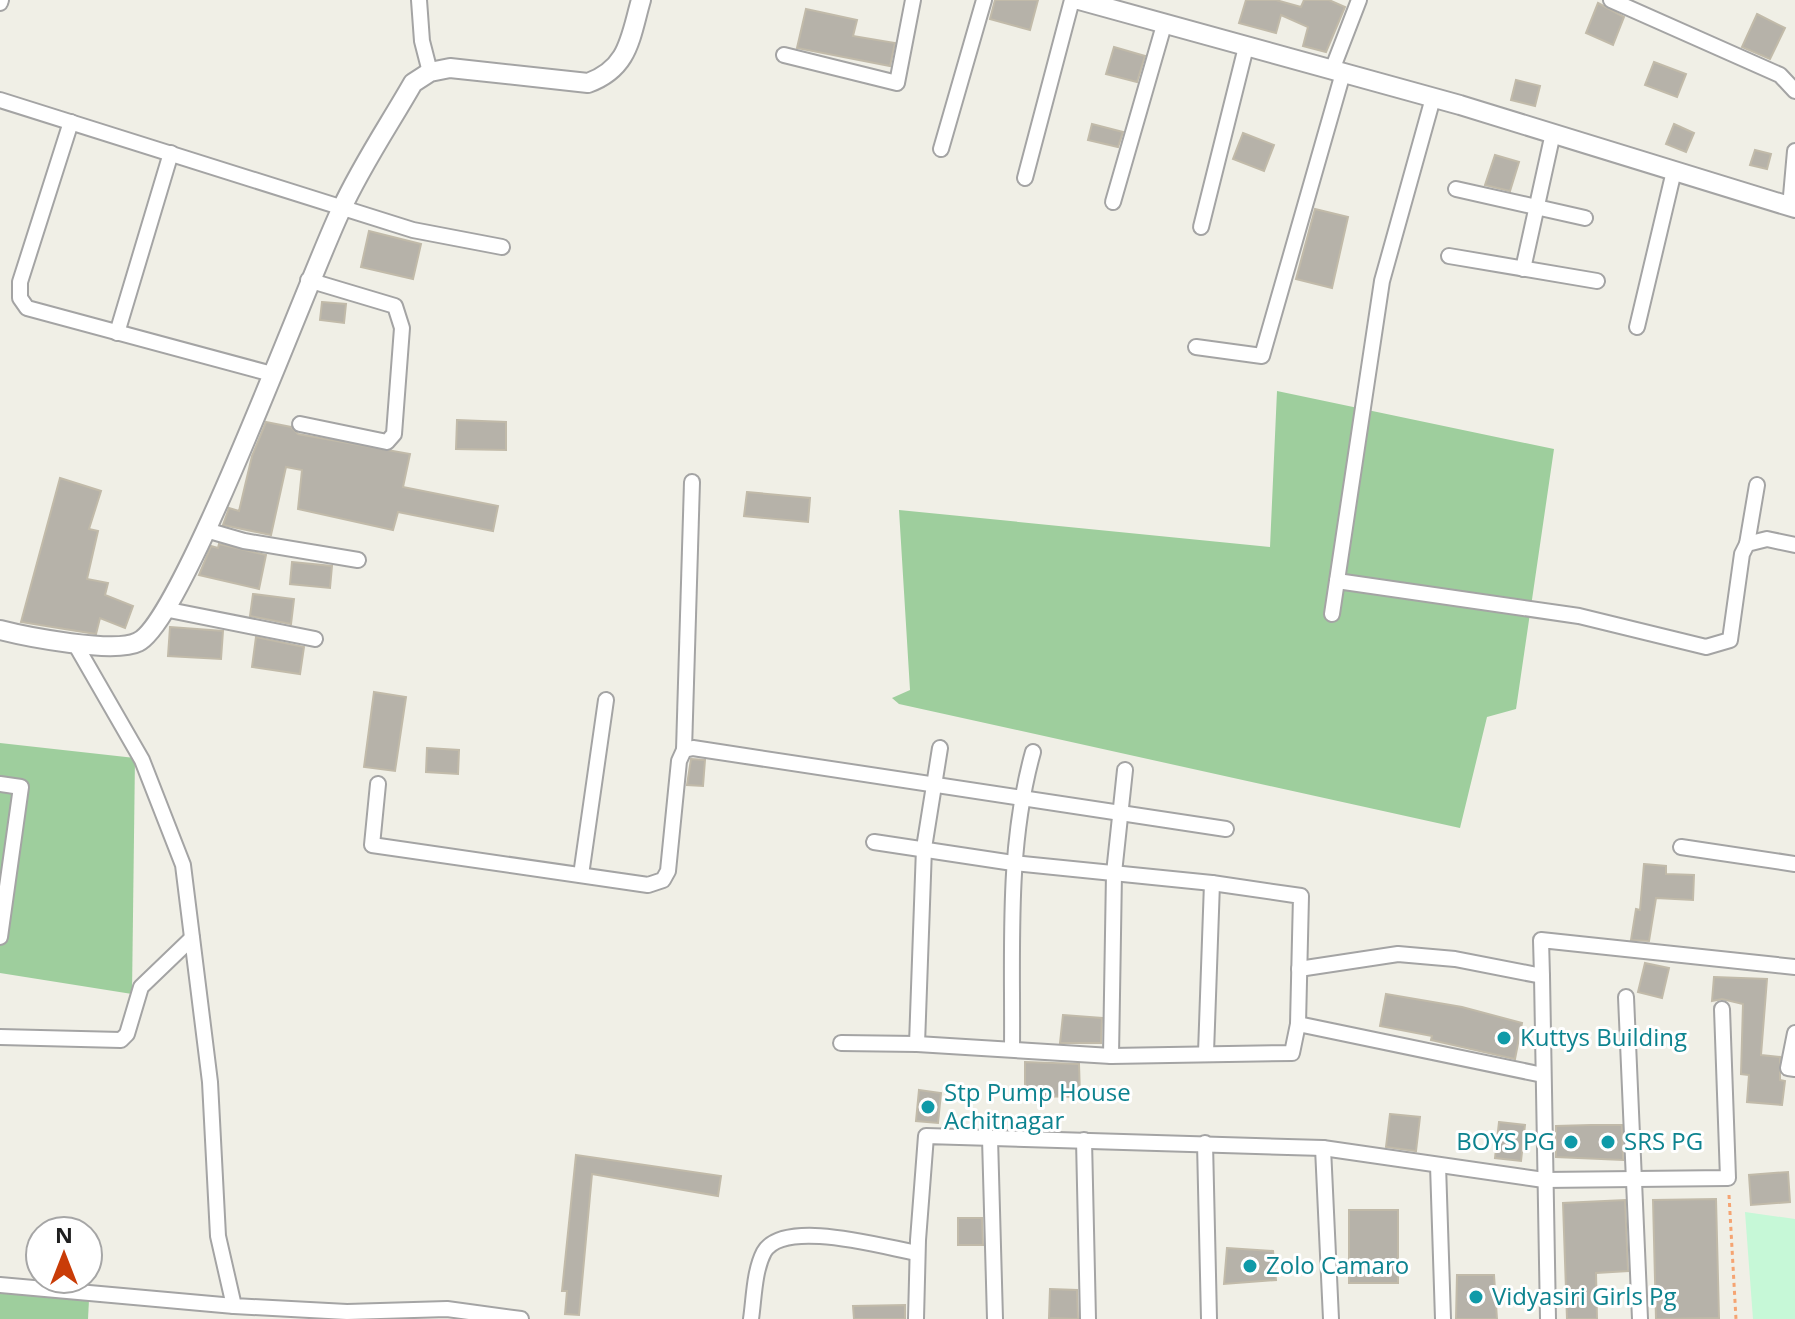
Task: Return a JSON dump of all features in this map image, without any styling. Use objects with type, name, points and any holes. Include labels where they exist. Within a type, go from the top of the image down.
[{"type":"street","points":[[419,0],[422,41],[430,72]]},
{"type":"street","points":[[0,630],[123,647],[150,635],[206,530],[308,280],[342,206],[413,83],[430,72],[450,68],[482,69],[588,83],[613,72],[627,49],[641,0]]},
{"type":"street","points":[[784,55],[897,83],[913,0]]},
{"type":"street","points":[[941,149],[984,0]]},
{"type":"street","points":[[1025,178],[1072,0]]},
{"type":"street","points":[[1079,0],[1553,133],[1792,208],[1795,151]]},
{"type":"street","points":[[1196,347],[1262,356],[1359,0]]},
{"type":"street","points":[[1611,0],[1780,75],[1792,84],[1795,91]]},
{"type":"street","points":[[1113,202],[1164,25]]},
{"type":"street","points":[[1201,227],[1246,47]]},
{"type":"street","points":[[1332,614],[1382,281],[1433,98]]},
{"type":"street","points":[[0,100],[413,230],[502,247]]},
{"type":"street","points":[[71,122],[20,282],[20,298],[27,308],[272,374]]},
{"type":"street","points":[[1523,269],[1553,133]]},
{"type":"street","points":[[117,333],[171,153]]},
{"type":"street","points":[[1637,327],[1674,171]]},
{"type":"street","points":[[1456,189],[1585,218]]},
{"type":"street","points":[[1449,256],[1597,281]]},
{"type":"street","points":[[300,424],[387,442],[394,434],[402,328],[395,306],[308,280]]},
{"type":"street","points":[[378,784],[372,845],[648,885],[663,880],[668,871],[679,761],[684,750],[692,482]]},
{"type":"street","points":[[1337,581],[1579,616],[1706,647],[1730,640],[1742,554],[1747,544],[1757,485]]},
{"type":"street","points":[[206,530],[358,560]]},
{"type":"street","points":[[1747,544],[1767,539],[1795,545]]},
{"type":"street","points":[[164,609],[315,639]]},
{"type":"street","points":[[74,642],[147,773],[183,865],[210,1082],[218,1236],[234,1306]]},
{"type":"street","points":[[581,875],[606,700]]},
{"type":"street","points":[[684,750],[693,748],[1226,829]]},
{"type":"street","points":[[917,1044],[924,848],[940,748]]},
{"type":"street","points":[[1012,1049],[1013,863],[1020,799],[1033,752]]},
{"type":"street","points":[[1111,1056],[1114,873],[1125,770]]},
{"type":"street","points":[[0,784],[21,787],[0,937]]},
{"type":"street","points":[[841,1043],[917,1044],[1111,1056],[1292,1053],[1298,1024],[1301,896],[1212,883],[1013,863],[874,842]]},
{"type":"street","points":[[1681,847],[1795,864]]},
{"type":"street","points":[[1206,1053],[1212,883]]},
{"type":"street","points":[[0,1037],[121,1040],[127,1034],[141,987],[192,938]]},
{"type":"street","points":[[1548,1319],[1541,940],[1795,967]]},
{"type":"street","points":[[1299,969],[1398,954],[1455,959],[1542,976]]},
{"type":"street","points":[[1626,997],[1640,1319]]},
{"type":"street","points":[[916,1319],[917,1253],[926,1136],[1323,1148],[1544,1180],[1728,1178],[1722,1009]]},
{"type":"street","points":[[1298,1024],[1543,1075]]},
{"type":"street","points":[[1795,1033],[1788,1068],[1795,1069]]},
{"type":"street","points":[[990,1138],[995,1319]]},
{"type":"street","points":[[1084,1140],[1088,1319]]},
{"type":"street","points":[[1205,1143],[1209,1319]]},
{"type":"street","points":[[1323,1148],[1331,1319]]},
{"type":"street","points":[[1438,1165],[1443,1319]]},
{"type":"street","points":[[751,1319],[764,1253],[775,1240],[800,1234],[917,1253]]},
{"type":"street","points":[[0,1285],[234,1306],[521,1319]]},
{"type":"path","points":[[1728,1178],[1736,1319]]},
{"type":"green space","points":[[1277,391],[1554,449],[1516,709],[1487,717],[1460,828],[899,704],[892,698],[910,690],[899,510],[1270,547]]},
{"type":"green space","points":[[0,743],[135,758],[132,994],[0,973]]},
{"type":"green space","points":[[1745,1212],[1795,1219],[1795,1319],[1753,1319]]},
{"type":"green space","points":[[0,1291],[89,1300],[88,1319],[0,1319]]},
{"type":"building","points":[[995,0],[1038,0],[1030,30],[990,19]]},
{"type":"building","points":[[1246,0],[1276,0],[1301,7],[1304,0],[1329,0],[1345,7],[1326,52],[1303,46],[1308,27],[1281,15],[1276,33],[1239,23]]},
{"type":"building","points":[[1598,3],[1624,17],[1613,45],[1586,33]]},
{"type":"building","points":[[806,9],[857,20],[853,36],[895,43],[890,66],[797,48]]},
{"type":"building","points":[[1757,14],[1785,28],[1770,59],[1742,47]]},
{"type":"building","points":[[1114,47],[1145,56],[1137,82],[1106,74]]},
{"type":"building","points":[[1654,62],[1686,74],[1677,97],[1645,85]]},
{"type":"building","points":[[1516,80],[1540,86],[1535,106],[1511,100]]},
{"type":"building","points":[[1092,124],[1123,132],[1118,147],[1088,140]]},
{"type":"building","points":[[1674,124],[1694,133],[1686,152],[1666,144]]},
{"type":"building","points":[[1243,133],[1274,145],[1264,171],[1233,159]]},
{"type":"building","points":[[1755,150],[1771,154],[1767,169],[1750,165]]},
{"type":"building","points":[[1495,155],[1519,162],[1510,191],[1485,185]]},
{"type":"building","points":[[1315,209],[1348,217],[1332,288],[1296,279]]},
{"type":"building","points":[[369,231],[421,244],[413,279],[361,267]]},
{"type":"building","points":[[322,302],[346,304],[344,323],[320,320]]},
{"type":"building","points":[[457,420],[506,422],[506,450],[456,449]]},
{"type":"building","points":[[266,422],[291,427],[298,434],[410,454],[403,487],[498,506],[493,531],[398,512],[393,530],[298,509],[302,470],[286,467],[271,535],[223,525],[229,508],[239,511],[252,456]]},
{"type":"building","points":[[60,478],[101,491],[89,529],[98,531],[87,579],[108,583],[105,595],[133,606],[125,628],[100,618],[96,634],[21,622]]},
{"type":"building","points":[[747,492],[810,498],[808,522],[744,516]]},
{"type":"building","points":[[219,544],[266,555],[259,589],[199,575],[211,546],[218,548]]},
{"type":"building","points":[[292,562],[332,566],[330,588],[290,584]]},
{"type":"building","points":[[253,594],[294,599],[291,624],[250,616]]},
{"type":"building","points":[[170,627],[223,631],[221,659],[168,656]]},
{"type":"building","points":[[256,637],[304,647],[300,674],[252,667]]},
{"type":"building","points":[[374,692],[406,697],[395,771],[364,767]]},
{"type":"building","points":[[427,748],[459,750],[458,774],[426,772]]},
{"type":"building","points":[[691,759],[705,760],[703,786],[687,785]]},
{"type":"building","points":[[1644,864],[1666,866],[1666,874],[1694,875],[1693,900],[1656,898],[1649,941],[1631,940],[1636,909],[1640,910]]},
{"type":"building","points":[[1645,963],[1669,968],[1662,998],[1638,992]]},
{"type":"building","points":[[1714,977],[1767,979],[1761,1055],[1780,1057],[1780,1080],[1785,1081],[1782,1105],[1747,1102],[1749,1075],[1741,1074],[1743,1004],[1722,999],[1712,1001]]},
{"type":"building","points":[[1386,994],[1462,1007],[1522,1023],[1515,1059],[1431,1040],[1432,1036],[1380,1026]]},
{"type":"building","points":[[1063,1015],[1102,1018],[1101,1043],[1060,1043]]},
{"type":"building","points":[[1025,1062],[1079,1064],[1080,1097],[1025,1096]]},
{"type":"building","name":"Stp Pump House Achitnagar","points":[[919,1090],[941,1093],[938,1123],[916,1121]]},
{"type":"building","points":[[1390,1114],[1420,1117],[1416,1151],[1386,1147]]},
{"type":"building","points":[[1499,1122],[1525,1125],[1521,1161],[1495,1158]]},
{"type":"building","points":[[1622,1125],[1623,1160],[1556,1157],[1556,1126]]},
{"type":"building","points":[[576,1155],[721,1176],[718,1196],[592,1174],[579,1315],[565,1314],[567,1291],[562,1291]]},
{"type":"building","points":[[1788,1172],[1790,1202],[1751,1205],[1749,1175]]},
{"type":"building","points":[[1716,1199],[1719,1318],[1656,1319],[1653,1200]]},
{"type":"building","points":[[1625,1200],[1628,1271],[1596,1273],[1597,1319],[1567,1319],[1563,1203]]},
{"type":"building","points":[[1349,1210],[1398,1210],[1398,1283],[1349,1283]]},
{"type":"building","points":[[958,1218],[982,1218],[983,1245],[958,1245]]},
{"type":"building","name":"Zolo Camaro","points":[[1227,1248],[1273,1251],[1276,1280],[1224,1284]]},
{"type":"building","name":"Vidyasiri Girls Pg","points":[[1457,1275],[1494,1275],[1497,1319],[1456,1319]]},
{"type":"building","points":[[1050,1289],[1077,1290],[1078,1319],[1049,1318]]},
{"type":"building","points":[[905,1305],[905,1319],[854,1319],[853,1306]]},
{"type":"place","name":"Kuttys Building","points":[[1504,1038]]},
{"type":"place","name":"Stp Pump House Achitnagar","points":[[928,1107]]},
{"type":"place","name":"BOYS PG","points":[[1571,1142]]},
{"type":"place","name":"SRS PG","points":[[1608,1142]]},
{"type":"place","name":"Zolo Camaro","points":[[1250,1266]]},
{"type":"place","name":"Vidyasiri Girls Pg","points":[[1476,1297]]}]
